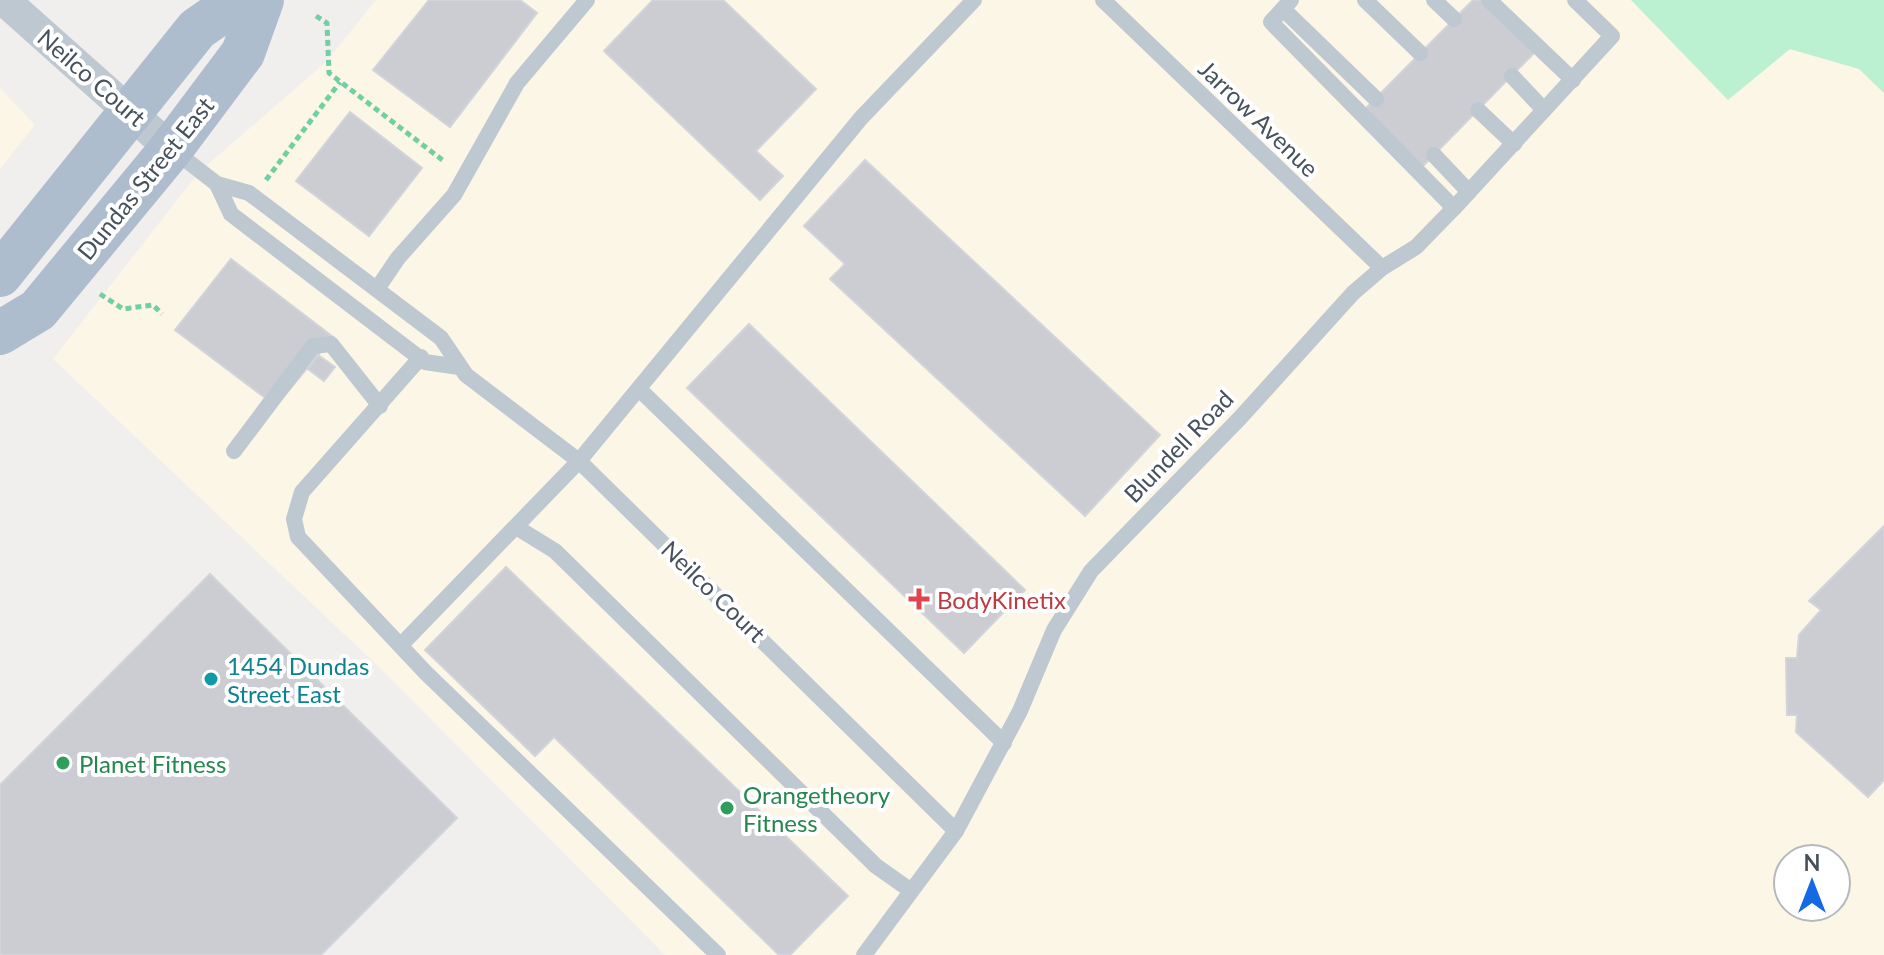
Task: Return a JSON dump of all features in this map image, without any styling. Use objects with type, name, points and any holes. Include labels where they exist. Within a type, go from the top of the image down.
[{"type":"main road","points":[[0,275],[197,29],[239,0]]},
{"type":"main road","name":"Dundas Street East","points":[[0,333],[38,310],[171,149],[243,53],[262,0]]},
{"type":"street","name":"Neilco Court","points":[[4,0],[171,149]]},
{"type":"lane","points":[[377,289],[398,258],[454,195],[517,83],[587,0]]},
{"type":"lane","points":[[401,645],[579,461],[861,118],[974,0]]},
{"type":"lane","name":"Jarrow Avenue","points":[[1103,0],[1382,268]]},
{"type":"lane","points":[[1365,0],[1420,53]]},
{"type":"lane","points":[[1434,0],[1454,19]]},
{"type":"lane","points":[[1489,0],[1573,80]]},
{"type":"lane","name":"Blundell Road","points":[[864,955],[956,831],[1004,743],[1054,630],[1091,571],[1240,418],[1353,293],[1382,268],[1416,247],[1454,208],[1612,36],[1575,0]]},
{"type":"lane","points":[[1376,99],[1287,4],[1271,22],[1454,208]]},
{"type":"lane","points":[[1512,76],[1544,110]]},
{"type":"lane","points":[[1478,110],[1514,144]]},
{"type":"lane","name":"Neilco Court","points":[[171,149],[217,184],[253,196],[441,338],[459,367],[579,461],[956,831]]},
{"type":"lane","points":[[1434,155],[1469,192]]},
{"type":"lane","name":"Neilco Court","points":[[217,184],[231,214],[425,362],[459,367]]},
{"type":"lane","points":[[234,451],[313,346],[331,344],[380,406]]},
{"type":"lane","points":[[421,357],[302,492],[294,519],[303,545],[718,955]]},
{"type":"lane","points":[[639,389],[1004,743]]},
{"type":"lane","points":[[516,527],[555,551],[876,866],[910,890]]},
{"type":"path","points":[[316,16],[327,23],[329,73],[445,162]]},
{"type":"path","points":[[253,196],[340,82]]},
{"type":"path","points":[[100,294],[123,309],[153,305],[162,314]]},
{"type":"shaded area","points":[[376,0],[1631,0],[1728,100],[1789,49],[1859,69],[1884,93],[1884,955],[665,955],[379,667],[53,359],[199,172],[326,62]]},
{"type":"shaded area","points":[[0,88],[35,125],[0,169]]},
{"type":"green space","points":[[1631,0],[1884,0],[1884,93],[1859,69],[1790,49],[1728,100]]},
{"type":"building","points":[[429,0],[520,0],[537,13],[450,127],[373,70]]},
{"type":"building","points":[[653,0],[723,0],[816,89],[756,151],[783,176],[760,200],[604,51]]},
{"type":"building","points":[[1473,0],[1485,0],[1537,50],[1422,167],[1364,110]]},
{"type":"building","points":[[350,112],[422,168],[369,236],[296,181]]},
{"type":"building","points":[[865,160],[1160,435],[1085,516],[830,279],[845,264],[804,226]]},
{"type":"building","points":[[231,259],[333,337],[276,406],[175,330]]},
{"type":"building","points":[[749,324],[1025,590],[964,653],[687,388]]},
{"type":"building","points":[[318,355],[335,367],[324,381],[308,369]]},
{"type":"building","points":[[1884,526],[1884,780],[1868,797],[1796,732],[1797,715],[1787,715],[1786,658],[1797,658],[1799,635],[1821,610],[1809,601]]},
{"type":"building","points":[[506,567],[848,896],[790,955],[779,955],[554,737],[535,756],[425,650]]},
{"type":"building","name":"1454 Dundas Street East","points":[[210,574],[457,818],[321,955],[0,955],[0,785]]},
{"type":"place","name":"BodyKinetix","points":[[919,599]]},
{"type":"place","name":"1454 Dundas Street East","points":[[211,679]]},
{"type":"place","name":"Planet Fitness","points":[[63,763]]},
{"type":"place","name":"Orangetheory Fitness","points":[[727,808]]}]
